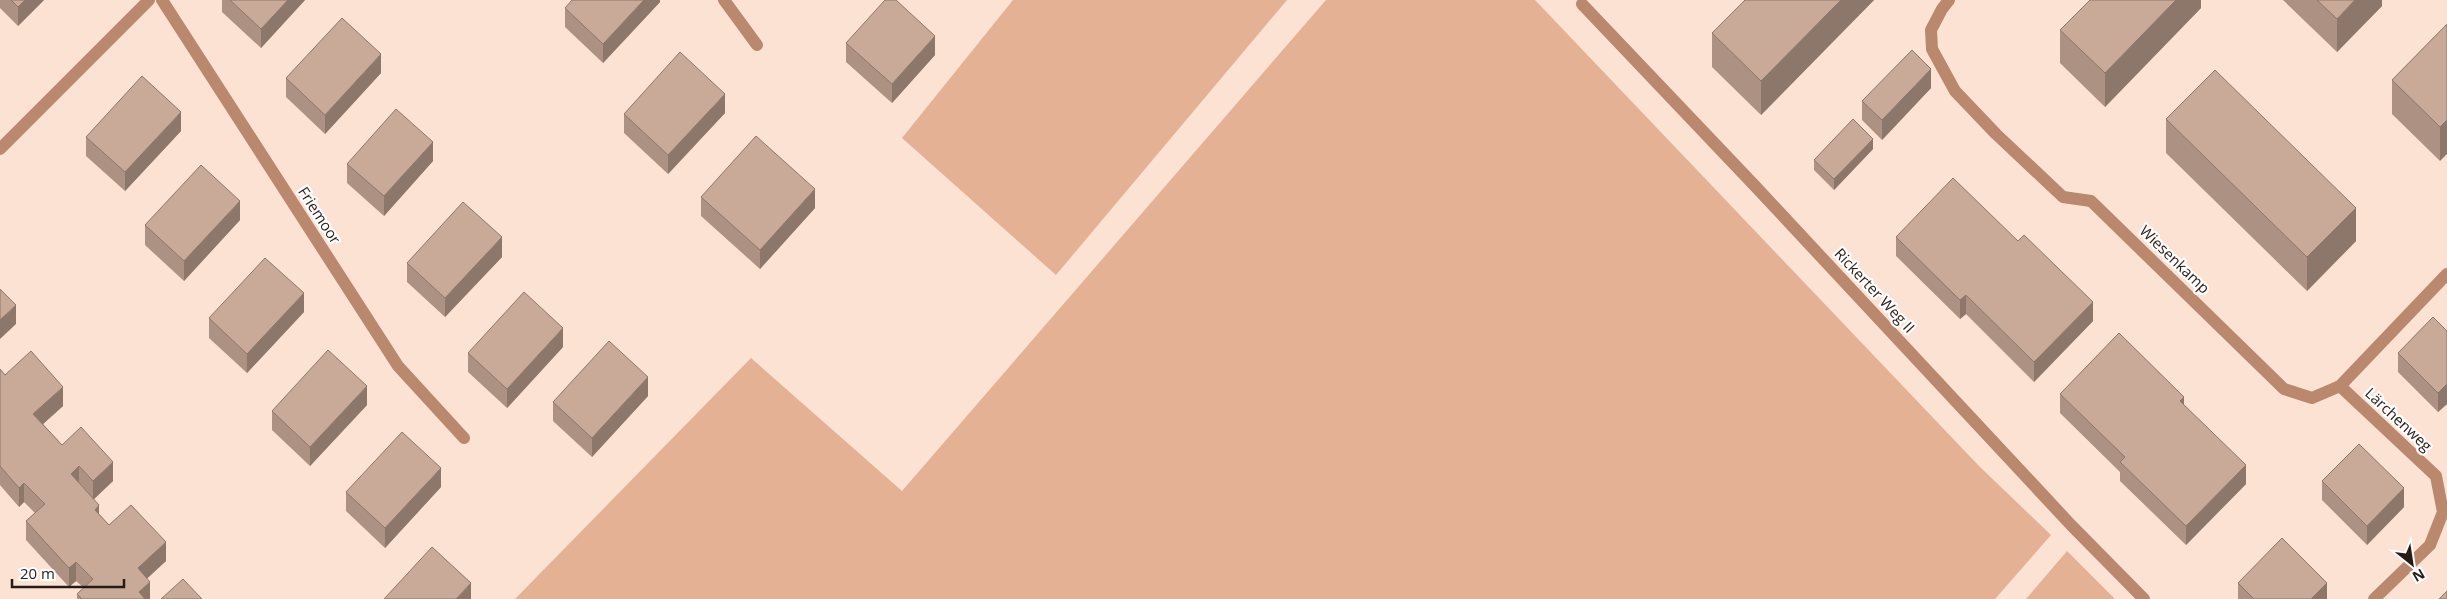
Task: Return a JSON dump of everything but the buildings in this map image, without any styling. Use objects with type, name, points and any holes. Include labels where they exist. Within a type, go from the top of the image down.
[{"type":"street","points":[[0,149],[149,0]]},
{"type":"street","name":"Friemoor","points":[[162,0],[398,366],[464,438]]},
{"type":"street","points":[[724,0],[757,45]]},
{"type":"street","name":"Wiesenkamp","points":[[1949,0],[1931,30],[1932,49],[1955,91],[1996,134],[2063,197],[2091,201],[2284,389],[2312,398],[2340,386],[2447,274]]},
{"type":"street","name":"Rickerter Weg II","points":[[1582,4],[1755,186],[2071,526],[2144,599]]},
{"type":"street","name":"Lärchenweg","points":[[2340,386],[2436,476],[2443,512],[2430,545],[2374,599]]},
{"type":"shaded area","points":[[1013,0],[1287,0],[1056,275],[902,138]]},
{"type":"shaded area","points":[[1326,0],[1535,0],[1979,466],[2051,535],[1995,599],[515,599],[751,358],[902,491]]},
{"type":"shaded area","points":[[2067,551],[2115,599],[2026,599]]}]
